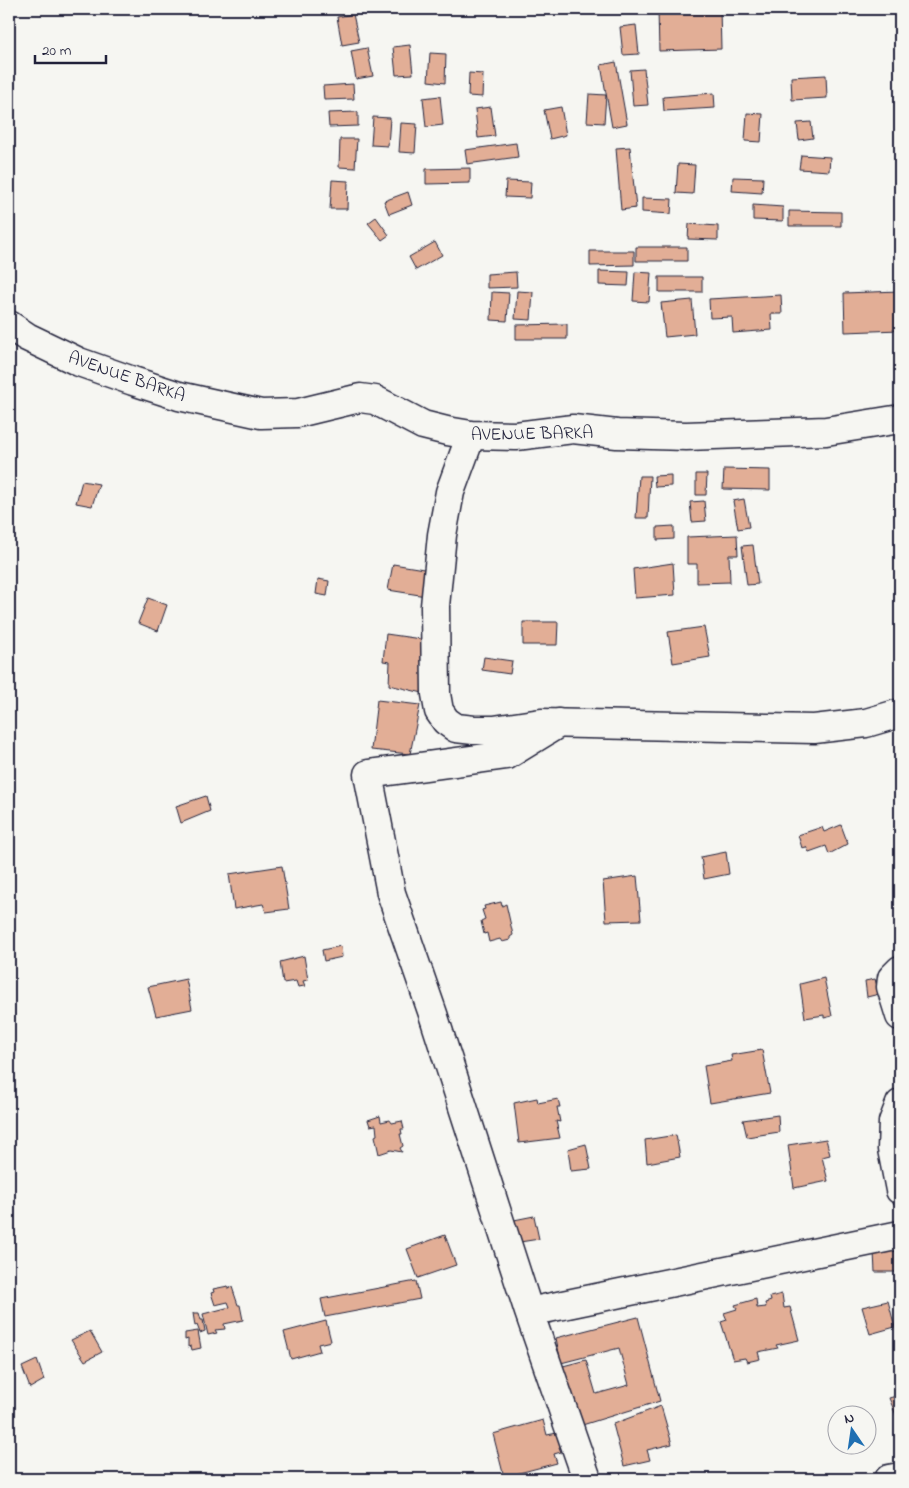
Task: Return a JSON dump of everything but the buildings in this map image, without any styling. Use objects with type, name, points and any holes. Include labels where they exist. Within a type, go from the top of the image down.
[{"type":"street","name":"AVENUE BARKA","points":[[9,325],[27,337],[79,362],[179,396],[261,414],[298,413],[360,398],[375,400],[423,425],[446,431],[471,435],[516,436],[573,429],[617,434],[686,436],[826,431],[900,420]]},
{"type":"street","points":[[471,435],[450,492],[442,534],[435,606],[436,694],[439,710],[446,721],[456,728],[494,730],[541,722],[814,729],[866,723],[900,713]]},
{"type":"street","points":[[559,723],[507,755],[368,774],[391,893],[433,1014],[529,1312],[587,1479]]},
{"type":"street","points":[[900,970],[892,978],[891,988],[900,1016]]},
{"type":"street","points":[[900,1104],[893,1122],[892,1149],[900,1190]]},
{"type":"street","points":[[529,1312],[900,1235]]},
{"type":"street","points":[[889,1479],[900,1477]]}]
